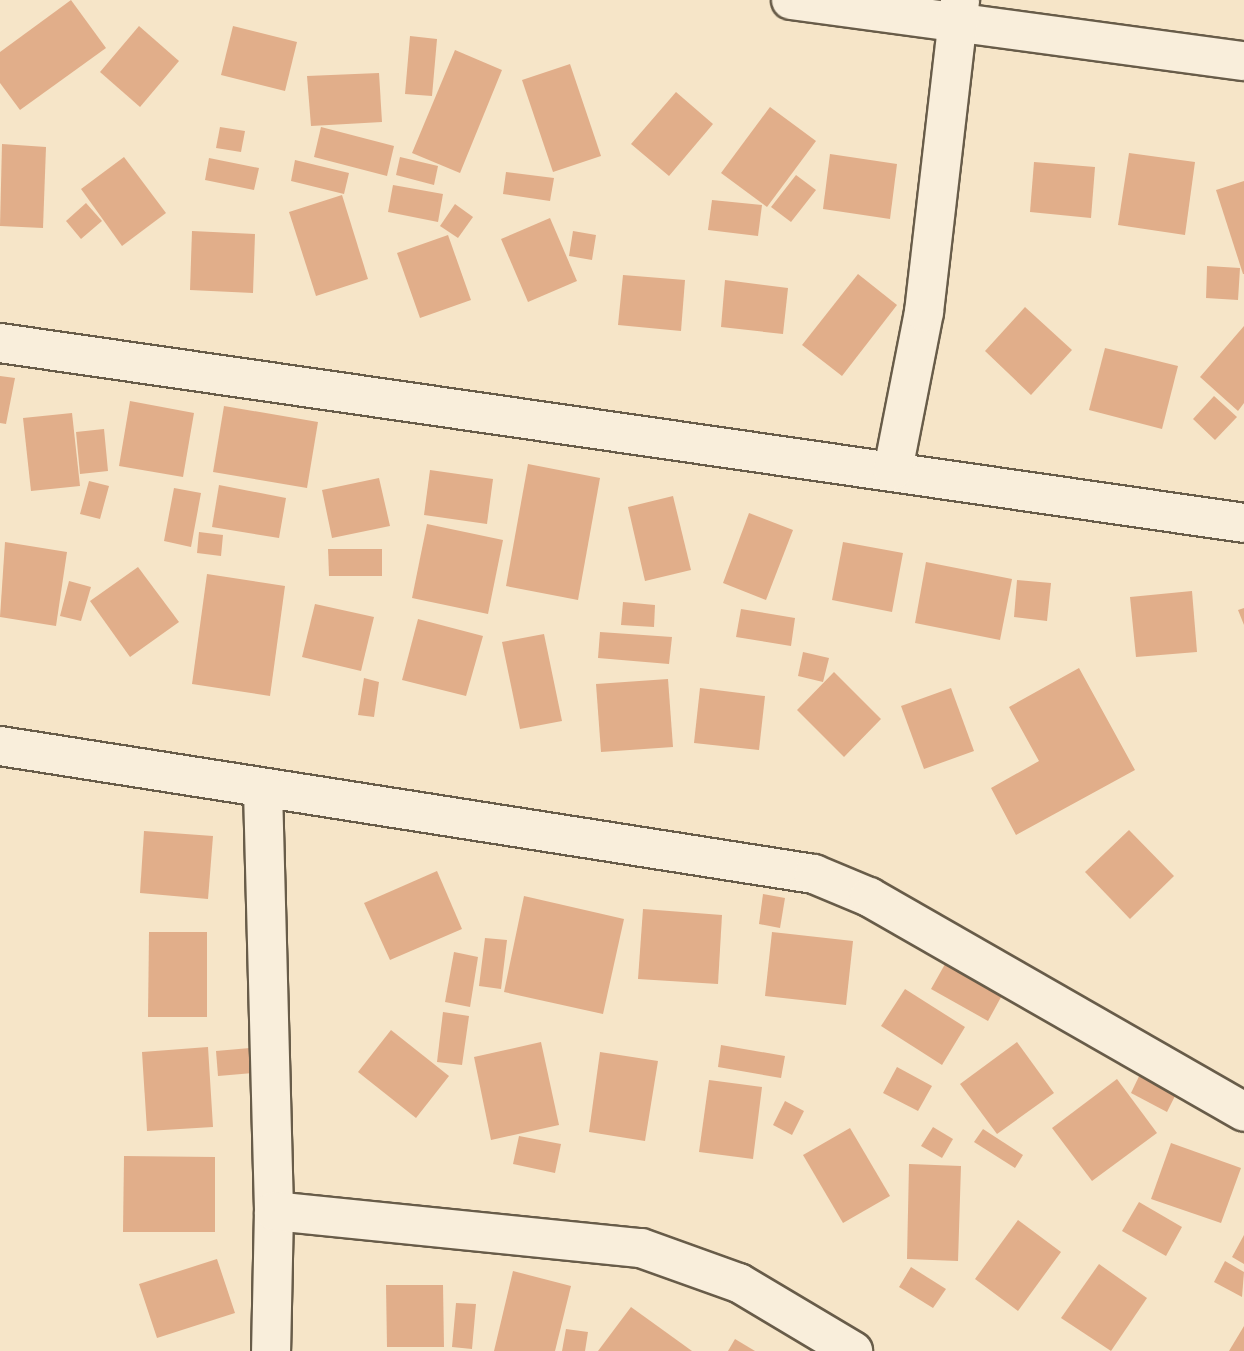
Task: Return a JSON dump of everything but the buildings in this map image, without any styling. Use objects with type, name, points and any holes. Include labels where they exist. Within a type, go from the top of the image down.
[{"type":"street","points":[[792,0],[959,13],[1244,61]]},
{"type":"street","points":[[892,470],[924,312],[959,13]]},
{"type":"street","points":[[0,343],[1244,523]]},
{"type":"street","points":[[0,746],[263,790],[814,874],[869,897],[1244,1112]]},
{"type":"street","points":[[263,790],[274,1210],[271,1351]]},
{"type":"street","points":[[274,1210],[641,1248],[739,1283],[853,1351]]}]
